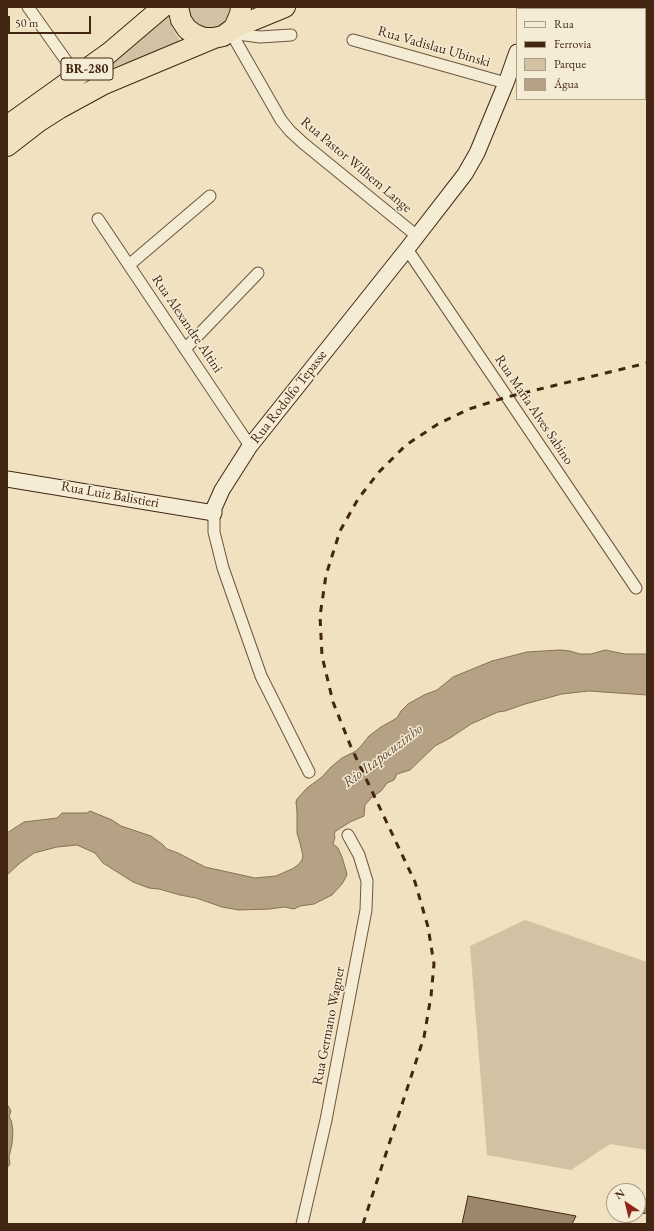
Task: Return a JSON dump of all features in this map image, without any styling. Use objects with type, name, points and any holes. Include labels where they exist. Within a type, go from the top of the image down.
[{"type":"highway","name":"BR-280","points":[[7,126],[119,46],[163,7]]},
{"type":"highway","points":[[178,7],[181,20],[187,28],[194,34],[204,38],[227,33],[240,14],[241,7]]},
{"type":"highway","name":"BR-280","points":[[7,146],[38,122],[84,94],[104,84],[227,33],[285,7]]},
{"type":"street","points":[[28,7],[77,76]]},
{"type":"street","points":[[227,33],[260,37],[291,35]]},
{"type":"street","name":"Rua Pastor Wilhem Lange","points":[[227,33],[281,120],[290,130],[303,143],[417,236]]},
{"type":"street","name":"Rua Vadislau Ubinski","points":[[353,40],[506,83]]},
{"type":"street","name":"Rua Rodolfo Tepasse","points":[[309,772],[261,676],[223,568],[214,532],[214,508],[222,490],[250,446],[465,174],[477,153],[516,55]]},
{"type":"street","points":[[129,265],[210,196]]},
{"type":"street","name":"Rua Alexandre Altini","points":[[98,219],[250,446]]},
{"type":"street","name":"Rua Maria Alves Sabino","points":[[407,249],[636,588]]},
{"type":"street","points":[[186,349],[258,273]]},
{"type":"street","name":"Rua Luiz Balistieri","points":[[7,479],[214,513]]},
{"type":"street","name":"Rua Germano Wagner","points":[[302,1224],[326,1120],[366,910],[367,881],[359,855],[348,835]]},
{"type":"green space","points":[[185,7],[231,7],[228,17],[223,23],[209,29],[201,28],[195,24]]},
{"type":"green space","points":[[169,11],[169,20],[172,27],[180,41],[186,47],[125,63],[91,76]]},
{"type":"green space","points":[[525,920],[647,962],[647,1150],[610,1144],[571,1170],[487,1155],[470,946]]},
{"type":"water","name":"Rio Itapocuzinho","points":[[560,650],[580,654],[591,654],[605,650],[625,654],[647,654],[647,695],[589,691],[562,694],[498,712],[471,724],[435,746],[410,770],[397,774],[394,780],[387,783],[381,791],[372,797],[365,805],[364,816],[350,822],[336,831],[334,834],[335,837],[333,844],[338,848],[347,874],[342,884],[332,895],[314,904],[300,906],[294,909],[284,907],[239,910],[222,907],[196,898],[149,888],[133,882],[103,863],[95,853],[77,845],[57,847],[34,853],[7,875],[7,833],[24,822],[57,818],[62,813],[87,813],[90,811],[112,820],[121,826],[151,836],[167,849],[205,867],[255,878],[276,876],[292,869],[302,860],[303,856],[297,833],[297,799],[307,788],[322,777],[342,758],[356,751],[369,736],[397,718],[408,704],[437,690],[453,677],[492,661],[527,652]]},
{"type":"water","points":[[7,1104],[11,1111],[9,1117],[13,1130],[9,1157],[10,1164],[7,1168]]},
{"type":"building","points":[[468,1196],[576,1216],[572,1224],[462,1224]]},
{"type":"building","points":[[646,1199],[647,1199],[646,1213]]},
{"type":"railway","points":[[363,1224],[424,1037],[431,996],[434,964],[428,927],[415,882],[351,747],[333,702],[322,656],[320,616],[326,575],[340,531],[358,499],[379,472],[406,445],[438,424],[469,409],[507,397],[647,363]]}]
